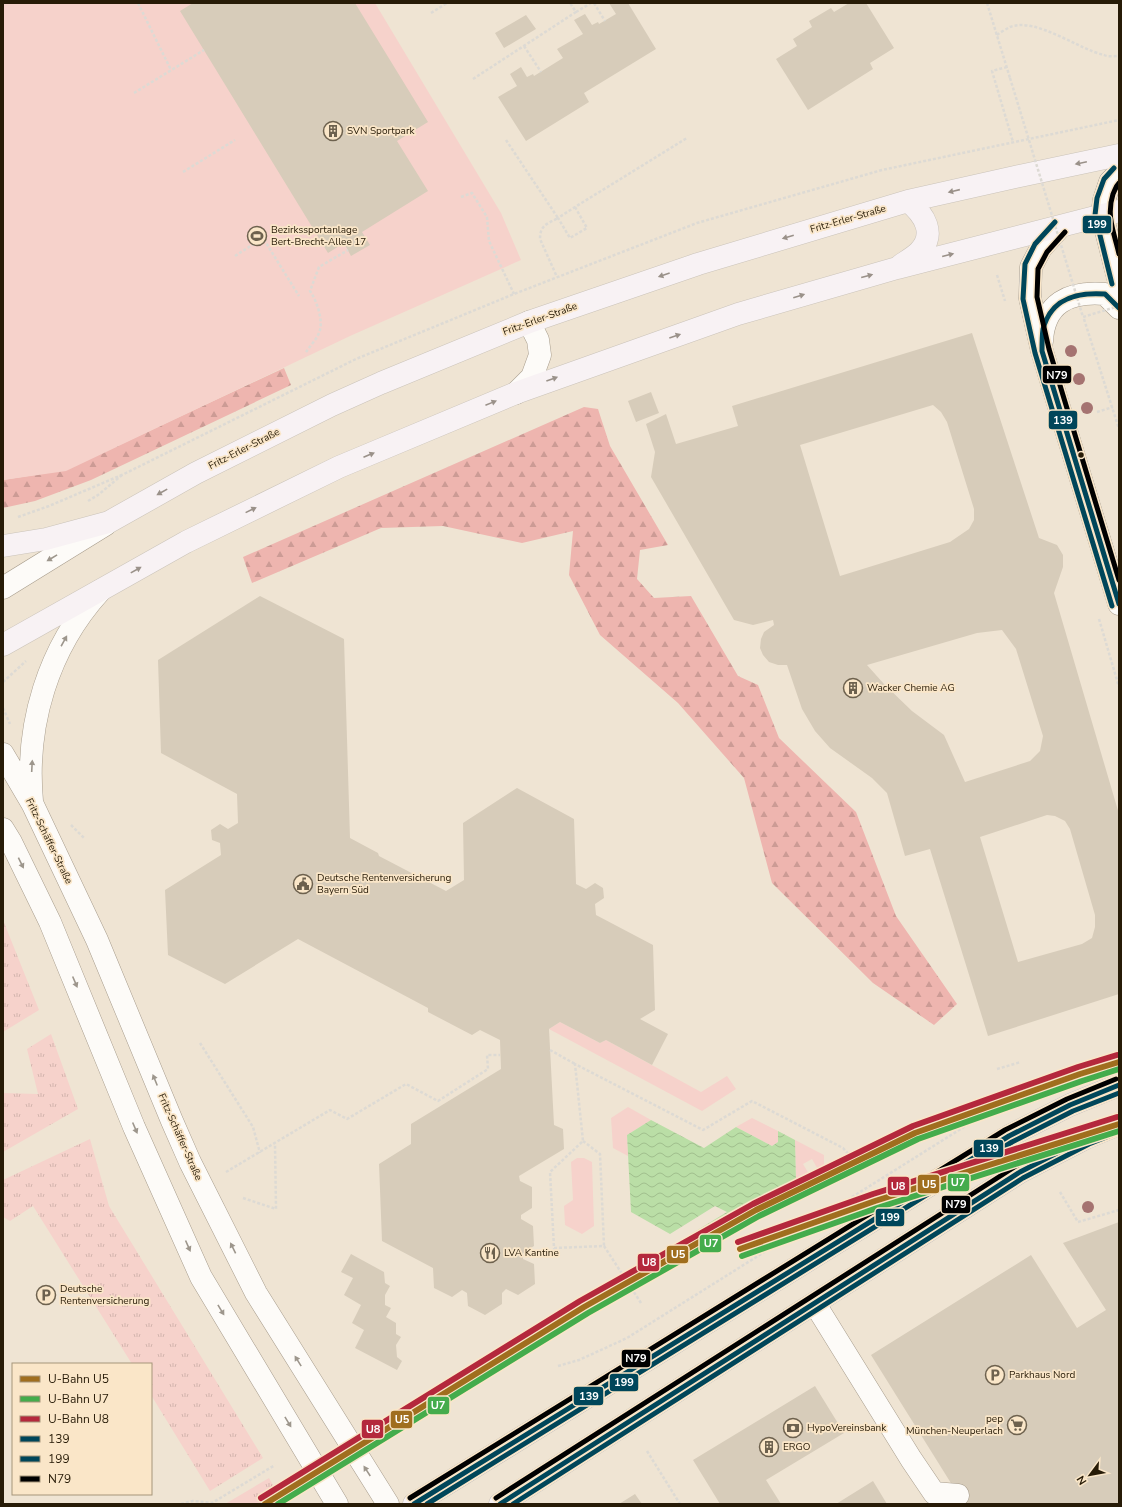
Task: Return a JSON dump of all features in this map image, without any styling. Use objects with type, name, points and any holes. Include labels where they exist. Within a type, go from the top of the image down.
[{"type":"main road","name":"Fritz-Erler-Straße","points":[[109,522],[196,473],[332,405],[380,383],[529,322],[698,264],[908,201],[1015,176],[1119,155]]},
{"type":"main road","points":[[897,268],[920,251],[928,237],[926,223],[918,209],[908,201]]},
{"type":"main road","points":[[3,645],[186,542],[339,467],[516,393],[738,314],[897,268],[1110,213]]},
{"type":"main road","points":[[3,546],[46,539],[109,522]]},
{"type":"main road","points":[[414,1504],[1009,1136],[1070,1105],[1119,1085]]},
{"type":"main road","points":[[500,1504],[1020,1172],[1086,1138],[1119,1124]]},
{"type":"street","points":[[1116,273],[1110,213],[1104,200],[1110,182],[1119,173]]},
{"type":"street","points":[[1060,227],[1041,248],[1031,267],[1030,298],[1042,351],[1119,604]]},
{"type":"street","points":[[1042,351],[1043,330],[1049,313],[1062,301],[1087,293],[1105,294],[1119,307]]},
{"type":"street","points":[[516,393],[532,377],[540,355],[538,340],[529,322]]},
{"type":"street","name":"Fritz-Erler-Straße","points":[[3,588],[109,522]]},
{"type":"street","points":[[33,805],[31,765],[35,725],[41,698],[52,664],[63,643],[84,609],[102,589]]},
{"type":"street","name":"Fritz-Schäffer-Straße","points":[[3,754],[33,805],[97,940],[190,1162],[256,1293],[388,1504]]},
{"type":"street","points":[[3,829],[11,842],[50,922],[134,1127],[202,1277],[337,1504]]},
{"type":"street","points":[[815,1304],[911,1459],[934,1493],[958,1495]]},
{"type":"path","points":[[138,3],[171,70]]},
{"type":"path","points":[[431,13],[447,3]]},
{"type":"path","points":[[570,3],[576,12]]},
{"type":"path","points":[[473,79],[592,3],[605,21]]},
{"type":"path","points":[[987,3],[1083,317],[1119,307]]},
{"type":"path","points":[[997,35],[1011,27],[1026,25],[1053,33],[1105,56],[1119,56]]},
{"type":"path","points":[[524,46],[541,72]]},
{"type":"path","points":[[134,93],[204,50]]},
{"type":"path","points":[[1006,67],[992,71],[1013,142]]},
{"type":"path","points":[[558,277],[540,239],[540,232],[543,226],[687,138]]},
{"type":"path","points":[[183,172],[235,140]]},
{"type":"path","points":[[506,140],[570,238],[587,228],[575,207]]},
{"type":"path","points":[[461,197],[472,193],[487,217],[489,241],[514,294]]},
{"type":"path","points":[[235,256],[263,238],[300,296]]},
{"type":"path","points":[[306,352],[320,333],[320,313],[314,296],[310,291],[319,267],[348,250]]},
{"type":"path","points":[[1086,325],[1119,429]]},
{"type":"path","points":[[1097,412],[1112,407]]},
{"type":"path","points":[[18,517],[50,506],[124,474]]},
{"type":"path","points":[[200,1043],[254,1127],[260,1153]]},
{"type":"path","points":[[550,1050],[703,1130],[752,1101],[843,1148],[859,1166]]},
{"type":"path","points":[[558,1366],[579,1360],[627,1338],[991,1110],[1047,1084],[1119,1054]]},
{"type":"path","points":[[226,1172],[330,1110],[347,1119],[406,1084],[438,1101],[488,1070],[487,1055],[500,1055]]},
{"type":"path","points":[[997,1069],[1021,1062]]},
{"type":"path","points":[[575,1064],[582,1141],[600,1154],[604,1246],[641,1303]]},
{"type":"path","points":[[582,1141],[550,1172],[554,1248],[604,1246]]},
{"type":"path","points":[[243,1198],[276,1208],[275,1144]]},
{"type":"path","points":[[1060,1192],[1078,1222],[1119,1210]]},
{"type":"path","points":[[647,1451],[680,1504]]},
{"type":"path","points":[[182,1504],[193,1501],[212,1503],[275,1465]]},
{"type":"green space","name":"Bezirkssportanlage Bert-Brecht-Allee 17","points":[[3,3],[375,3],[501,213],[521,260],[350,336],[66,471],[3,480]]},
{"type":"green space","points":[[284,368],[291,385],[91,480],[35,501],[3,508],[3,480],[66,470]]},
{"type":"green space","points":[[584,407],[598,409],[610,446],[668,545],[640,550],[637,579],[654,598],[691,596],[738,676],[758,685],[779,738],[856,812],[896,916],[957,1004],[934,1025],[873,983],[772,883],[744,778],[678,703],[600,635],[569,575],[573,531],[522,543],[443,526],[381,528],[252,583],[243,557]]},
{"type":"green space","points":[[3,920],[39,1010],[3,1032]]},
{"type":"green space","points":[[560,1022],[600,1043],[606,1040],[701,1092],[727,1076],[736,1089],[702,1111],[549,1029]]},
{"type":"green space","points":[[51,1034],[78,1109],[3,1152],[3,1093],[38,1094],[27,1049]]},
{"type":"green space","points":[[628,1107],[651,1120],[627,1135],[628,1156],[613,1148],[611,1118]]},
{"type":"green space","points":[[752,1118],[778,1131],[778,1142],[772,1146],[736,1127]]},
{"type":"green space","points":[[90,1139],[109,1206],[263,1458],[210,1491],[152,1397],[152,1363],[131,1363],[33,1206],[10,1221],[3,1217],[3,1180]]},
{"type":"green space","points":[[795,1140],[824,1155],[824,1170],[820,1173],[812,1159],[803,1164],[812,1179],[785,1196],[780,1194],[796,1182]]},
{"type":"green space","points":[[577,1158],[584,1158],[592,1162],[594,1226],[582,1234],[565,1225],[564,1206],[573,1200],[571,1162]]},
{"type":"green space","points":[[269,1478],[273,1485],[270,1504],[225,1504]]},
{"type":"water","points":[[651,1120],[704,1148],[736,1127],[772,1146],[778,1142],[778,1131],[795,1140],[796,1182],[780,1193],[785,1196],[682,1260],[673,1245],[727,1212],[715,1206],[670,1234],[631,1212],[627,1135]]},
{"type":"building","name":"SVN Sportpark","points":[[193,3],[355,3],[428,122],[397,141],[428,191],[362,232],[370,245],[351,256],[344,243],[328,253],[180,11]]},
{"type":"building","points":[[609,3],[628,3],[656,49],[584,93],[589,102],[526,141],[498,97],[517,86],[510,74],[521,67],[527,77],[533,74],[534,76],[563,58],[557,49],[583,34],[574,20],[585,14],[592,25],[598,22],[599,24],[616,14]]},
{"type":"building","points":[[849,3],[866,3],[894,48],[870,63],[873,69],[808,110],[776,59],[797,46],[793,39],[812,27],[809,21],[831,8],[834,12]]},
{"type":"building","points":[[526,15],[536,29],[504,48],[495,33]]},
{"type":"building","name":"Wacker Chemie AG","points":[[972,333],[1039,538],[1057,545],[1063,555],[1063,567],[1054,593],[1119,814],[1119,994],[988,1036],[930,849],[905,856],[887,793],[872,778],[830,748],[815,731],[802,709],[787,665],[778,665],[769,662],[763,655],[760,648],[761,639],[764,632],[774,625],[773,620],[753,625],[734,620],[651,477],[655,452],[646,424],[666,414],[676,444],[738,426],[732,406]],"holes":[[[933,405],[941,412],[947,422],[974,509],[974,520],[969,529],[950,542],[840,576],[800,445]],[[1002,630],[1016,649],[1043,736],[1040,751],[1030,761],[965,782],[944,735],[912,711],[867,665],[977,633]],[[1047,815],[1055,816],[1065,821],[1070,829],[1095,915],[1095,927],[1092,938],[1082,944],[1018,962],[980,837]]]},
{"type":"building","points":[[651,392],[659,413],[636,422],[628,401]]},
{"type":"building","points":[[260,596],[344,639],[350,838],[378,853],[379,856],[446,891],[464,880],[463,823],[517,788],[574,819],[576,884],[586,889],[595,883],[603,888],[604,898],[595,904],[596,915],[653,945],[655,1010],[640,1019],[668,1034],[652,1065],[606,1040],[600,1043],[560,1022],[549,1029],[554,1125],[563,1129],[564,1149],[519,1176],[520,1181],[532,1187],[532,1208],[521,1215],[521,1219],[533,1226],[534,1246],[523,1253],[523,1259],[534,1264],[535,1284],[518,1295],[506,1289],[502,1293],[502,1304],[485,1315],[468,1306],[467,1293],[462,1290],[452,1297],[434,1288],[433,1268],[382,1241],[379,1164],[411,1144],[411,1124],[501,1069],[500,1040],[480,1030],[472,1035],[428,1012],[428,1008],[298,939],[225,984],[168,955],[165,890],[221,855],[220,843],[212,840],[211,830],[220,824],[228,829],[238,823],[237,794],[161,753],[158,660]]},
{"type":"building","name":"Parkhaus Nord","points":[[1119,1222],[1119,1504],[964,1504],[871,1355],[1031,1255],[1077,1328],[1106,1310],[1063,1243]]},
{"type":"building","points":[[351,1254],[384,1272],[385,1283],[390,1286],[385,1295],[385,1305],[391,1308],[386,1317],[396,1323],[396,1334],[401,1337],[396,1345],[397,1357],[402,1361],[397,1370],[355,1348],[364,1330],[352,1323],[361,1305],[344,1295],[353,1278],[341,1272]]},
{"type":"building","name":"ERGO","points":[[815,1386],[844,1433],[766,1480],[781,1504],[720,1504],[693,1460]]},
{"type":"building","points":[[873,1481],[887,1504],[836,1504]]},
{"type":"building","points":[[635,1494],[642,1504],[619,1504]]},
{"type":"metro line","name":"U8","points":[[261,1498],[580,1301],[753,1204],[913,1126],[1078,1067],[1117,1055]]},
{"type":"metro line","name":"U5","points":[[265,1504],[584,1307],[756,1210],[915,1133],[1080,1074],[1119,1062]]},
{"type":"metro line","name":"U7","points":[[278,1504],[588,1313],[759,1216],[918,1139],[1119,1069]]},
{"type":"metro line","name":"U8","points":[[738,1242],[873,1194],[1117,1117]]},
{"type":"metro line","name":"U5","points":[[740,1249],[875,1201],[1119,1124]]},
{"type":"metro line","name":"U7","points":[[742,1256],[877,1208],[1119,1131]]},
{"type":"transit line","name":"199","points":[[1112,284],[1095,215],[1097,198],[1104,179],[1114,168]]},
{"type":"transit line","name":"N79","points":[[1119,183],[1113,194],[1110,210],[1119,254]]},
{"type":"transit line","name":"199","points":[[1055,222],[1035,244],[1025,264],[1023,299],[1035,353],[1112,606]]},
{"type":"transit line","name":"N79","points":[[1065,232],[1047,252],[1038,269],[1037,297],[1049,349],[1119,580]]},
{"type":"transit line","name":"139","points":[[1119,308],[1105,294],[1085,294],[1066,299],[1052,310],[1043,329],[1042,337],[1042,351],[1119,604]]},
{"type":"transit line","name":"N79","points":[[410,1498],[1005,1130],[1067,1099],[1116,1079]]},
{"type":"transit line","name":"139","points":[[414,1504],[1009,1136],[1070,1105],[1119,1085]]},
{"type":"transit line","name":"199","points":[[427,1504],[1012,1142],[1073,1111],[1119,1093]]},
{"type":"transit line","name":"N79","points":[[496,1498],[1016,1166],[1083,1132],[1116,1118]]},
{"type":"transit line","name":"139","points":[[500,1504],[1020,1172],[1086,1138],[1119,1124]]},
{"type":"transit line","name":"199","points":[[513,1504],[1023,1178],[1089,1144],[1119,1132]]},
{"type":"place","name":"SVN Sportpark","points":[[333,131]]},
{"type":"place","name":"Bezirkssportanlage Bert-Brecht-Allee 17","points":[[257,236]]},
{"type":"place","name":"Wacker Chemie AG","points":[[853,688]]},
{"type":"place","name":"Deutsche Rentenversicherung Bayern Süd","points":[[303,884]]},
{"type":"place","name":"LVA Kantine","points":[[490,1253]]},
{"type":"place","name":"Deutsche Rentenversicherung","points":[[46,1295]]},
{"type":"place","name":"Parkhaus Nord","points":[[995,1375]]},
{"type":"place","name":"pep München-Neuperlach","points":[[1017,1425]]},
{"type":"place","name":"HypoVereinsbank","points":[[793,1428]]},
{"type":"place","name":"ERGO","points":[[769,1447]]}]
